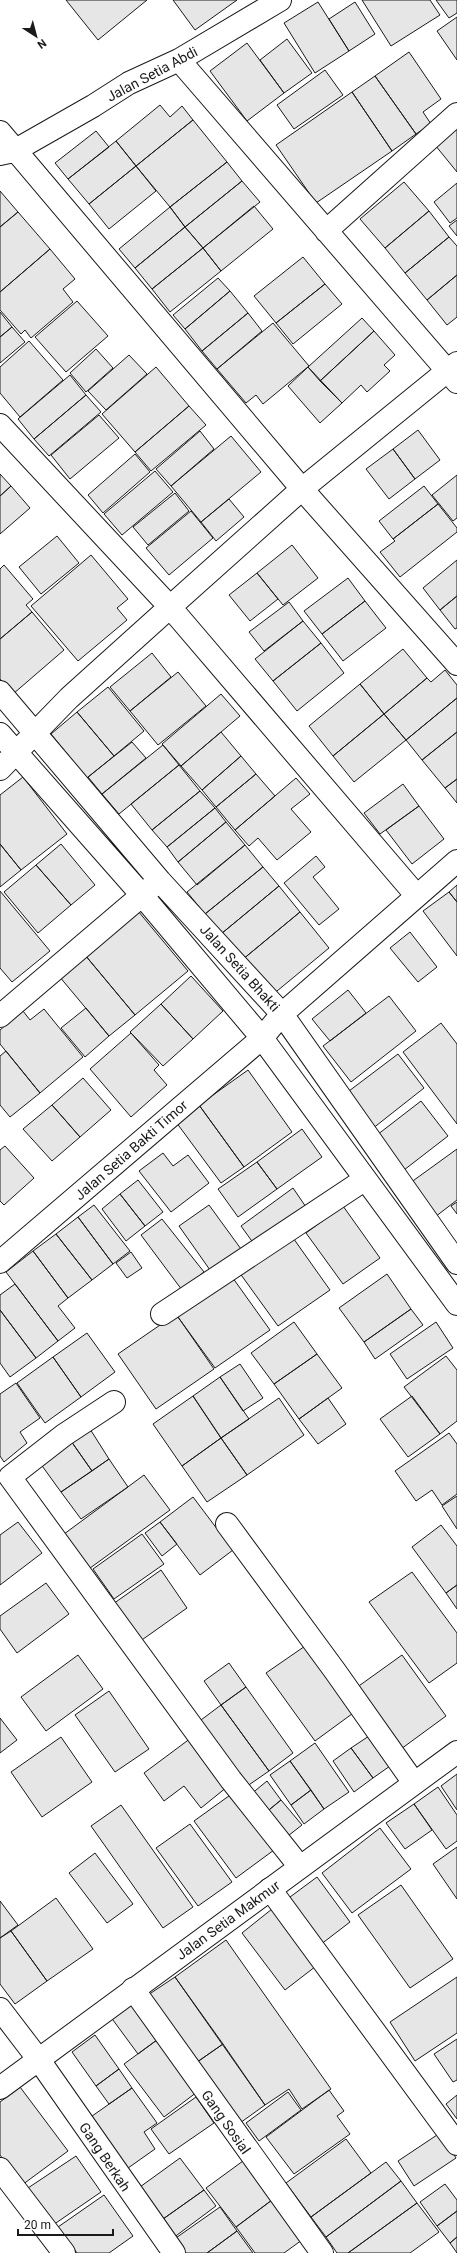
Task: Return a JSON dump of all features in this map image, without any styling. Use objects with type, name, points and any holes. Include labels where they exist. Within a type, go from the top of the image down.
[{"type":"street","name":"Jalan Setia Abdi","points":[[7,152],[93,106],[129,83],[179,60],[280,0]]},
{"type":"street","points":[[0,769],[18,753],[68,698],[302,490],[454,372],[326,231],[179,60]]},
{"type":"street","points":[[326,231],[457,114]]},
{"type":"street","points":[[0,132],[7,152],[302,490],[457,664]]},
{"type":"street","points":[[0,425],[170,607],[416,895]]},
{"type":"street","name":"Jalan Setia Bhakti","points":[[0,692],[160,881],[282,1014],[453,1257]]},
{"type":"street","name":"Jalan Setia Bhakti","points":[[0,734],[141,894],[262,1038],[364,1180],[429,1264],[457,1304]]},
{"type":"street","name":"Jalan Setia Bakti Timor","points":[[0,1262],[262,1038],[282,1014],[416,895],[457,861]]},
{"type":"street","points":[[0,1016],[141,894],[160,881]]},
{"type":"street","points":[[162,1314],[364,1180]]},
{"type":"street","points":[[429,1264],[453,1257]]},
{"type":"street","points":[[114,1402],[64,1435],[5,1481],[231,1780],[300,1867]]},
{"type":"street","points":[[227,1524],[335,1671],[414,1784]]},
{"type":"street","name":"Jalan Setia Makmur","points":[[0,2088],[457,1752]]},
{"type":"street","points":[[270,1889],[457,2144]]},
{"type":"street","name":"Gang Sosial","points":[[133,1989],[322,2253]]},
{"type":"street","name":"Gang Berkah","points":[[0,2009],[39,2060],[132,2196],[174,2253]]},
{"type":"street","points":[[0,2169],[64,2253]]},
{"type":"building","points":[[66,0],[147,0],[98,40]]},
{"type":"building","points":[[173,0],[237,0],[195,30]]},
{"type":"building","points":[[362,0],[430,0],[440,15],[391,46]]},
{"type":"building","points":[[436,0],[457,0],[457,13],[449,18]]},
{"type":"building","points":[[318,2],[349,51],[315,73],[284,23]]},
{"type":"building","points":[[355,2],[375,34],[349,51],[329,19]]},
{"type":"building","points":[[457,17],[457,60],[437,31]]},
{"type":"building","points":[[287,39],[312,73],[284,93],[260,60]]},
{"type":"building","points":[[247,43],[284,93],[247,121],[210,71]]},
{"type":"building","points":[[409,52],[441,99],[423,112],[431,124],[416,134],[375,76]]},
{"type":"building","points":[[325,70],[343,95],[294,129],[277,105]]},
{"type":"building","points":[[375,76],[416,134],[392,151],[352,92]]},
{"type":"building","points":[[352,92],[392,151],[316,203],[276,145]]},
{"type":"building","points":[[160,105],[170,117],[182,106],[193,120],[136,166],[116,141]]},
{"type":"building","points":[[193,120],[227,162],[170,207],[136,166]]},
{"type":"building","points":[[457,128],[457,172],[435,145]]},
{"type":"building","points":[[96,131],[109,147],[68,179],[55,163]]},
{"type":"building","points":[[116,141],[136,166],[89,204],[68,179]]},
{"type":"building","points":[[227,162],[242,181],[185,227],[170,207]]},
{"type":"building","points":[[136,166],[156,191],[109,229],[89,204]]},
{"type":"building","points":[[242,181],[260,202],[203,248],[185,227]]},
{"type":"building","points":[[404,182],[429,211],[385,248],[360,219]]},
{"type":"building","points":[[457,183],[457,218],[450,223],[434,202]]},
{"type":"building","points":[[0,191],[18,212],[0,227]]},
{"type":"building","points":[[254,206],[273,229],[221,271],[203,248]]},
{"type":"building","points":[[170,207],[185,227],[135,268],[119,249]]},
{"type":"building","points":[[429,211],[449,237],[405,273],[385,248]]},
{"type":"building","points":[[18,212],[50,249],[0,292],[0,227]]},
{"type":"building","points":[[457,220],[457,236],[449,226]]},
{"type":"building","points":[[185,227],[203,248],[152,289],[135,268]]},
{"type":"building","points":[[449,237],[457,246],[457,275],[427,300],[405,273]]},
{"type":"building","points":[[203,248],[221,271],[170,312],[152,289]]},
{"type":"building","points":[[50,249],[75,279],[63,289],[73,302],[31,338],[25,330],[21,334],[0,310],[0,292]]},
{"type":"building","points":[[303,257],[325,284],[276,323],[254,296]]},
{"type":"building","points":[[457,275],[457,317],[447,325],[427,300]]},
{"type":"building","points":[[218,278],[230,291],[185,329],[173,315]]},
{"type":"building","points":[[325,284],[342,304],[293,344],[276,323]]},
{"type":"building","points":[[230,291],[248,313],[202,351],[185,329]]},
{"type":"building","points":[[77,301],[108,336],[66,372],[35,337]]},
{"type":"building","points":[[0,312],[12,327],[0,337]]},
{"type":"building","points":[[248,313],[262,331],[217,369],[202,351]]},
{"type":"building","points":[[362,318],[374,331],[320,381],[308,367]]},
{"type":"building","points":[[273,323],[309,366],[263,404],[256,395],[246,403],[217,369]]},
{"type":"building","points":[[12,327],[25,342],[0,363],[0,337]]},
{"type":"building","points":[[374,331],[395,355],[384,365],[390,371],[367,392],[361,385],[342,403],[320,381]]},
{"type":"building","points":[[29,341],[63,380],[20,417],[0,393],[0,367]]},
{"type":"building","points":[[96,349],[113,368],[86,392],[70,373]]},
{"type":"building","points":[[129,355],[147,374],[106,410],[88,391]]},
{"type":"building","points":[[156,367],[189,406],[135,452],[102,414]]},
{"type":"building","points":[[308,367],[342,403],[320,423],[288,386]]},
{"type":"building","points":[[70,375],[86,395],[34,439],[18,419]]},
{"type":"building","points":[[86,395],[101,412],[49,456],[34,439]]},
{"type":"building","points":[[189,406],[206,425],[151,471],[135,452]]},
{"type":"building","points":[[99,415],[119,438],[70,479],[51,455]]},
{"type":"building","points":[[418,430],[440,460],[415,479],[393,449]]},
{"type":"building","points":[[200,431],[214,449],[171,486],[156,469]]},
{"type":"building","points":[[231,436],[261,472],[201,522],[171,486]]},
{"type":"building","points":[[393,449],[415,479],[389,499],[366,469]]},
{"type":"building","points":[[135,454],[150,472],[103,513],[88,495]]},
{"type":"building","points":[[155,471],[173,492],[122,535],[104,514]]},
{"type":"building","points":[[0,474],[11,486],[0,496]]},
{"type":"building","points":[[457,475],[457,518],[453,521],[432,495]]},
{"type":"building","points":[[11,486],[30,508],[0,534],[0,496]]},
{"type":"building","points":[[424,486],[438,504],[393,539],[379,521]]},
{"type":"building","points":[[175,493],[189,511],[148,545],[133,527]]},
{"type":"building","points":[[229,499],[244,517],[216,541],[201,522]]},
{"type":"building","points":[[438,504],[457,528],[457,532],[400,577],[380,552],[395,541],[393,539]]},
{"type":"building","points":[[191,511],[213,538],[169,575],[146,548]]},
{"type":"building","points":[[57,536],[79,563],[41,594],[19,567]]},
{"type":"building","points":[[292,545],[318,578],[283,605],[257,573]]},
{"type":"building","points":[[91,555],[128,599],[117,608],[127,620],[78,661],[31,606]]},
{"type":"building","points":[[457,560],[457,596],[440,610],[423,588]]},
{"type":"building","points":[[4,565],[33,599],[26,605],[32,612],[0,639],[0,569]]},
{"type":"building","points":[[257,573],[278,599],[250,621],[229,595]]},
{"type":"building","points":[[348,578],[365,601],[322,634],[304,611]]},
{"type":"building","points":[[457,596],[457,628],[455,629],[440,610]]},
{"type":"building","points":[[365,601],[386,628],[343,661],[322,634]]},
{"type":"building","points":[[289,602],[303,621],[264,651],[249,632]]},
{"type":"building","points":[[32,612],[64,650],[13,694],[0,679],[0,639]]},
{"type":"building","points":[[303,621],[321,643],[273,681],[255,659]]},
{"type":"building","points":[[321,643],[344,673],[297,711],[273,681]]},
{"type":"building","points":[[403,649],[427,678],[384,714],[360,684]]},
{"type":"building","points":[[152,653],[171,677],[130,711],[110,687]]},
{"type":"building","points":[[445,670],[457,685],[457,698],[406,740],[384,714],[427,678],[431,682]]},
{"type":"building","points":[[178,672],[206,706],[158,745],[130,711]]},
{"type":"building","points":[[360,684],[384,714],[333,756],[309,726]]},
{"type":"building","points":[[108,687],[144,731],[114,756],[77,712]]},
{"type":"building","points":[[221,694],[240,716],[181,766],[162,744]]},
{"type":"building","points":[[457,698],[457,732],[422,760],[406,740]]},
{"type":"building","points":[[77,712],[114,756],[87,778],[51,734]]},
{"type":"building","points":[[384,714],[406,740],[354,782],[333,756]]},
{"type":"building","points":[[221,732],[241,756],[202,790],[181,766]]},
{"type":"building","points":[[457,732],[457,779],[445,788],[422,760]]},
{"type":"building","points":[[132,742],[146,758],[102,794],[88,777]]},
{"type":"building","points":[[163,745],[179,765],[119,814],[102,794]]},
{"type":"building","points":[[241,756],[256,774],[216,807],[202,790]]},
{"type":"building","points":[[179,765],[200,791],[152,830],[131,804]]},
{"type":"building","points":[[256,774],[275,796],[235,830],[216,807]]},
{"type":"building","points":[[23,777],[67,834],[21,870],[0,844],[0,795]]},
{"type":"building","points":[[296,778],[310,794],[291,809],[311,832],[277,860],[258,838],[249,846],[235,830]]},
{"type":"building","points":[[457,779],[457,803],[445,788]]},
{"type":"building","points":[[403,784],[419,806],[380,834],[364,813]]},
{"type":"building","points":[[200,791],[215,808],[167,847],[152,830]]},
{"type":"building","points":[[419,806],[444,839],[412,864],[386,830]]},
{"type":"building","points":[[215,808],[226,822],[178,862],[167,847]]},
{"type":"building","points":[[226,822],[245,845],[197,885],[178,862]]},
{"type":"building","points":[[0,844],[21,870],[0,887]]},
{"type":"building","points":[[61,844],[95,885],[71,905],[36,865]]},
{"type":"building","points":[[245,845],[263,867],[205,914],[187,892]]},
{"type":"building","points":[[316,856],[325,867],[313,877],[339,909],[319,925],[284,883]]},
{"type":"building","points":[[36,865],[71,905],[38,933],[4,892]]},
{"type":"building","points":[[263,867],[279,886],[221,934],[205,914]]},
{"type":"building","points":[[457,885],[457,902],[449,892]]},
{"type":"building","points":[[279,886],[300,912],[242,960],[221,934]]},
{"type":"building","points":[[0,891],[50,951],[12,982],[0,968]]},
{"type":"building","points":[[449,892],[457,902],[457,956],[423,911]]},
{"type":"building","points":[[138,911],[188,971],[135,1015],[85,955]]},
{"type":"building","points":[[300,912],[329,948],[271,996],[242,960]]},
{"type":"building","points":[[410,932],[437,967],[418,982],[390,948]]},
{"type":"building","points":[[85,955],[135,1015],[109,1036],[59,976]]},
{"type":"building","points":[[191,976],[223,1011],[193,1039],[161,1004]]},
{"type":"building","points":[[348,990],[366,1013],[330,1041],[312,1019]]},
{"type":"building","points":[[389,996],[416,1031],[351,1082],[323,1046]]},
{"type":"building","points":[[161,1004],[193,1039],[163,1066],[130,1032]]},
{"type":"building","points":[[86,1008],[109,1036],[85,1057],[61,1028]]},
{"type":"building","points":[[44,1009],[83,1057],[40,1093],[0,1044],[0,1030],[23,1011],[30,1020]]},
{"type":"building","points":[[441,1023],[457,1044],[457,1124],[403,1052]]},
{"type":"building","points":[[131,1033],[159,1065],[154,1070],[167,1085],[131,1117],[90,1069]]},
{"type":"building","points":[[6,1051],[40,1093],[10,1117],[0,1105],[0,1056]]},
{"type":"building","points":[[398,1054],[424,1088],[372,1129],[345,1094]]},
{"type":"building","points":[[248,1070],[292,1132],[244,1167],[199,1105]]},
{"type":"building","points":[[83,1078],[111,1110],[80,1137],[52,1105]]},
{"type":"building","points":[[421,1101],[448,1136],[404,1170],[377,1135]]},
{"type":"building","points":[[52,1105],[80,1137],[52,1161],[23,1129]]},
{"type":"building","points":[[199,1105],[244,1167],[221,1183],[176,1122]]},
{"type":"building","points":[[302,1129],[322,1157],[277,1189],[257,1162]]},
{"type":"building","points":[[5,1146],[34,1178],[4,1205],[0,1201],[0,1150]]},
{"type":"building","points":[[457,1149],[457,1200],[435,1217],[410,1183]]},
{"type":"building","points":[[163,1153],[173,1166],[188,1155],[209,1183],[171,1212],[139,1171]]},
{"type":"building","points":[[257,1162],[277,1189],[238,1217],[218,1189]]},
{"type":"building","points":[[138,1180],[163,1212],[145,1226],[120,1194]]},
{"type":"building","points":[[293,1188],[306,1207],[254,1244],[241,1226]]},
{"type":"building","points":[[120,1194],[145,1226],[126,1241],[102,1209]]},
{"type":"building","points":[[457,1202],[457,1214],[451,1206]]},
{"type":"building","points":[[94,1205],[130,1251],[113,1264],[78,1217]]},
{"type":"building","points":[[209,1205],[241,1249],[210,1270],[179,1226]]},
{"type":"building","points":[[343,1206],[380,1258],[343,1284],[306,1233]]},
{"type":"building","points":[[78,1217],[113,1264],[92,1280],[56,1234]]},
{"type":"building","points":[[162,1219],[204,1272],[182,1290],[141,1235]]},
{"type":"building","points":[[56,1234],[92,1280],[68,1298],[33,1251]]},
{"type":"building","points":[[291,1235],[330,1290],[278,1326],[239,1272]]},
{"type":"building","points":[[33,1251],[68,1298],[58,1306],[75,1328],[58,1341],[6,1272]]},
{"type":"building","points":[[131,1252],[142,1268],[127,1278],[116,1263]]},
{"type":"building","points":[[230,1274],[270,1330],[215,1368],[175,1313]]},
{"type":"building","points":[[387,1274],[411,1309],[364,1342],[339,1308]]},
{"type":"building","points":[[15,1284],[58,1341],[36,1358],[0,1310],[0,1295]]},
{"type":"building","points":[[411,1309],[423,1325],[375,1359],[364,1342]]},
{"type":"building","points":[[0,1310],[36,1358],[10,1377],[0,1363]]},
{"type":"building","points":[[176,1314],[214,1369],[156,1409],[118,1354]]},
{"type":"building","points":[[294,1322],[317,1354],[274,1384],[251,1353]]},
{"type":"building","points":[[436,1322],[453,1348],[407,1379],[390,1354]]},
{"type":"building","points":[[87,1333],[115,1372],[81,1397],[53,1357]]},
{"type":"building","points":[[317,1354],[342,1388],[299,1419],[274,1384]]},
{"type":"building","points":[[446,1356],[457,1370],[457,1421],[440,1434],[404,1387]]},
{"type":"building","points":[[53,1357],[81,1397],[45,1423],[17,1383]]},
{"type":"building","points":[[240,1364],[263,1398],[243,1411],[220,1377]]},
{"type":"building","points":[[220,1377],[249,1419],[221,1438],[193,1396]]},
{"type":"building","points":[[16,1383],[40,1418],[20,1432],[27,1443],[4,1462],[0,1456],[0,1394]]},
{"type":"building","points":[[193,1396],[221,1438],[182,1466],[153,1424]]},
{"type":"building","points":[[412,1396],[440,1434],[408,1457],[380,1419]]},
{"type":"building","points":[[279,1398],[304,1435],[247,1475],[221,1438]]},
{"type":"building","points":[[328,1398],[346,1424],[318,1444],[299,1419]]},
{"type":"building","points":[[90,1429],[109,1459],[92,1471],[71,1441]]},
{"type":"building","points":[[449,1433],[457,1444],[457,1494],[442,1505],[432,1490],[416,1501],[395,1471]]},
{"type":"building","points":[[221,1438],[247,1475],[207,1502],[182,1466]]},
{"type":"building","points":[[71,1441],[92,1471],[61,1492],[40,1463]]},
{"type":"building","points":[[109,1459],[128,1487],[81,1519],[61,1492]]},
{"type":"building","points":[[144,1475],[170,1510],[86,1571],[60,1537]]},
{"type":"building","points":[[457,1496],[457,1529],[442,1506]]},
{"type":"building","points":[[193,1497],[233,1550],[200,1575],[160,1522]]},
{"type":"building","points":[[18,1522],[42,1553],[0,1585],[0,1535]]},
{"type":"building","points":[[160,1522],[177,1544],[162,1556],[145,1533]]},
{"type":"building","points":[[441,1525],[457,1546],[457,1585],[446,1593],[412,1547]]},
{"type":"building","points":[[142,1534],[164,1564],[114,1599],[93,1569]]},
{"type":"building","points":[[161,1570],[187,1608],[139,1642],[113,1604]]},
{"type":"building","points":[[412,1572],[457,1633],[457,1663],[429,1683],[369,1602]]},
{"type":"building","points":[[46,1583],[69,1614],[17,1653],[0,1629],[0,1616]]},
{"type":"building","points":[[457,1585],[457,1609],[446,1593]]},
{"type":"building","points":[[308,1644],[356,1711],[315,1741],[266,1673]]},
{"type":"building","points":[[78,1655],[103,1689],[46,1731],[21,1697]]},
{"type":"building","points":[[402,1655],[446,1716],[401,1749],[356,1688]]},
{"type":"building","points":[[229,1663],[246,1687],[221,1705],[204,1681]]},
{"type":"building","points":[[246,1687],[293,1753],[269,1771],[221,1705]]},
{"type":"building","points":[[109,1691],[149,1749],[115,1772],[75,1715]]},
{"type":"building","points":[[221,1705],[269,1771],[243,1789],[197,1723]]},
{"type":"building","points":[[0,1718],[17,1740],[0,1753]]},
{"type":"building","points":[[369,1736],[390,1766],[373,1778],[351,1748]]},
{"type":"building","points":[[61,1737],[92,1782],[42,1817],[11,1772]]},
{"type":"building","points":[[191,1738],[227,1787],[201,1808],[184,1786],[164,1801],[144,1773]]},
{"type":"building","points":[[315,1743],[349,1792],[324,1809],[290,1761]]},
{"type":"building","points":[[351,1748],[373,1778],[354,1792],[333,1761]]},
{"type":"building","points":[[290,1761],[311,1790],[291,1805],[270,1775]]},
{"type":"building","points":[[457,1774],[457,1810],[441,1786]]},
{"type":"building","points":[[267,1781],[281,1800],[264,1814],[250,1795]]},
{"type":"building","points":[[438,1787],[457,1815],[457,1841],[446,1849],[414,1804]]},
{"type":"building","points":[[311,1790],[324,1809],[304,1824],[291,1805]]},
{"type":"building","points":[[233,1793],[274,1850],[236,1878],[194,1821]]},
{"type":"building","points":[[281,1800],[302,1825],[284,1839],[264,1814]]},
{"type":"building","points":[[414,1804],[432,1830],[405,1849],[386,1823]]},
{"type":"building","points":[[121,1805],[193,1907],[163,1928],[91,1826]]},
{"type":"building","points":[[190,1824],[232,1882],[198,1906],[156,1848]]},
{"type":"building","points":[[380,1828],[411,1869],[352,1913],[322,1873]]},
{"type":"building","points":[[457,1847],[457,1899],[433,1864]]},
{"type":"building","points":[[95,1853],[133,1904],[107,1923],[69,1873]]},
{"type":"building","points":[[317,1877],[350,1922],[320,1945],[286,1900]]},
{"type":"building","points":[[401,1885],[453,1959],[410,1988],[358,1915]]},
{"type":"building","points":[[56,1898],[93,1949],[47,1981],[11,1931]]},
{"type":"building","points":[[0,1901],[18,1925],[0,1938]]},
{"type":"building","points":[[277,1905],[320,1963],[285,1990],[242,1933]]},
{"type":"building","points":[[11,1931],[47,1981],[15,2004],[0,1984],[0,1938]]},
{"type":"building","points":[[226,1940],[331,2089],[302,2109],[289,2089],[265,2105],[175,1977]]},
{"type":"building","points":[[175,1977],[223,2044],[190,2067],[142,1999]]},
{"type":"building","points":[[457,1977],[457,2033],[415,2061],[390,2022]]},
{"type":"building","points":[[133,1998],[161,2037],[138,2054],[110,2016]]},
{"type":"building","points":[[95,2035],[119,2069],[96,2086],[72,2052]]},
{"type":"building","points":[[161,2037],[201,2089],[164,2117],[124,2064]]},
{"type":"building","points":[[457,2039],[457,2080],[453,2082],[434,2054]]},
{"type":"building","points":[[223,2044],[265,2105],[233,2128],[190,2067]]},
{"type":"building","points":[[119,2069],[132,2088],[109,2104],[96,2086]]},
{"type":"building","points":[[20,2087],[68,2151],[22,2185],[0,2155],[0,2102]]},
{"type":"building","points":[[132,2088],[157,2123],[144,2132],[155,2149],[121,2173],[85,2121]]},
{"type":"building","points":[[329,2090],[344,2111],[337,2116],[350,2134],[294,2174],[266,2137]]},
{"type":"building","points":[[288,2092],[301,2110],[259,2141],[246,2123]]},
{"type":"building","points":[[457,2095],[457,2119],[446,2104]]},
{"type":"building","points":[[196,2097],[214,2123],[169,2154],[151,2129]]},
{"type":"building","points":[[440,2133],[456,2158],[414,2186],[398,2161]]},
{"type":"building","points":[[346,2139],[371,2173],[311,2217],[286,2183]]},
{"type":"building","points":[[76,2156],[101,2192],[53,2225],[28,2188]]},
{"type":"building","points":[[180,2158],[204,2190],[156,2224],[133,2192]]},
{"type":"building","points":[[243,2161],[272,2200],[236,2227],[206,2188]]},
{"type":"building","points":[[386,2162],[401,2181],[326,2237],[311,2217]]},
{"type":"building","points":[[401,2181],[417,2203],[348,2253],[337,2253],[326,2237]]},
{"type":"building","points":[[445,2184],[457,2200],[457,2211],[437,2226],[420,2202]]},
{"type":"building","points":[[204,2190],[216,2206],[169,2241],[156,2224]]},
{"type":"building","points":[[104,2195],[133,2236],[109,2253],[77,2253],[58,2227]]},
{"type":"building","points":[[272,2200],[302,2240],[284,2253],[255,2253],[236,2227]]},
{"type":"building","points":[[417,2203],[439,2232],[410,2253],[348,2253]]},
{"type":"building","points":[[220,2207],[237,2231],[207,2253],[182,2253],[173,2240]]},
{"type":"building","points":[[457,2211],[457,2237],[450,2243],[437,2226]]},
{"type":"building","points":[[237,2231],[253,2253],[207,2253]]},
{"type":"building","points":[[457,2237],[457,2253],[450,2243]]}]
